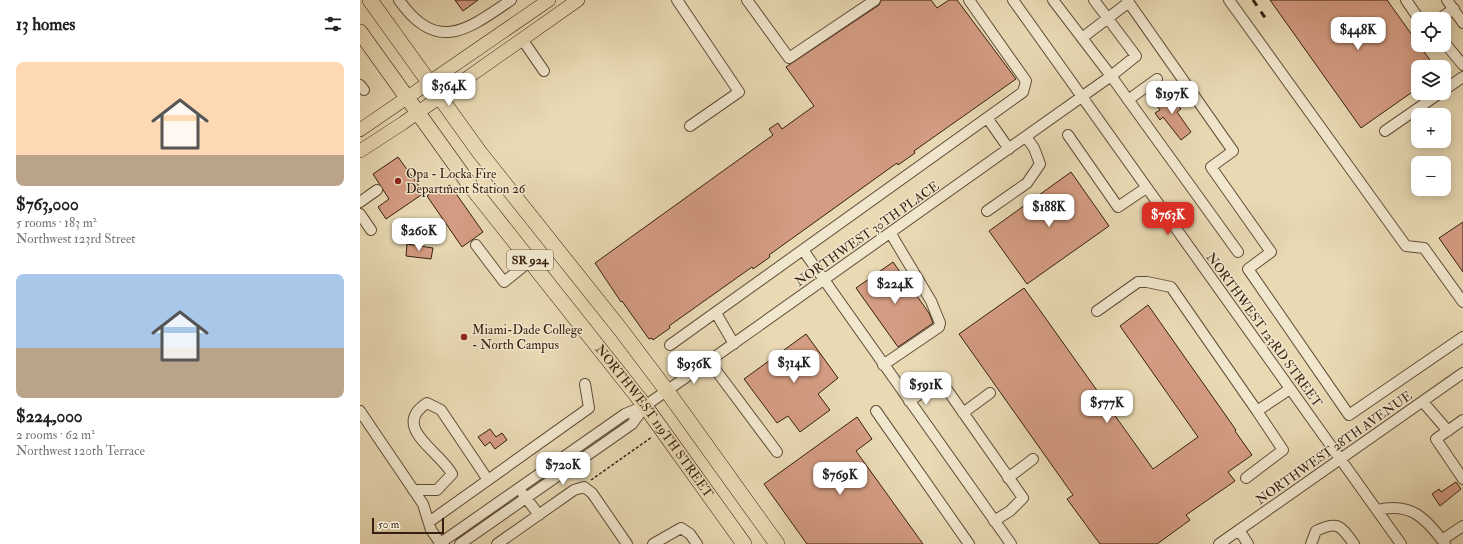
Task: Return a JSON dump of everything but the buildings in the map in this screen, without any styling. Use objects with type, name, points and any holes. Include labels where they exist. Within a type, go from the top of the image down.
[{"type":"highway","name":"NORTHWEST 119TH STREET","points":[[370,0],[525,211],[621,330],[667,391],[777,544]]},
{"type":"highway","name":"NORTHWEST 119TH STREET","points":[[360,32],[469,184],[645,406],[744,544]]},
{"type":"main road","points":[[360,130],[549,0]]},
{"type":"main road","points":[[360,151],[578,0]]},
{"type":"street","points":[[399,0],[410,16],[426,28],[443,32],[462,30],[511,0]]},
{"type":"street","points":[[677,0],[739,92],[690,126]]},
{"type":"street","points":[[747,0],[789,58],[875,0]]},
{"type":"street","points":[[670,345],[988,119],[1023,92],[1026,81],[969,0]]},
{"type":"street","name":"NORTHWEST 123RD STREET","points":[[1013,0],[1401,544]]},
{"type":"street","points":[[1053,0],[1111,76],[1238,252]]},
{"type":"street","points":[[1094,0],[1108,18]]},
{"type":"street","points":[[1229,0],[1406,246],[1424,248],[1463,302]]},
{"type":"street","points":[[1406,0],[1414,12]]},
{"type":"street","points":[[1447,0],[1463,23]]},
{"type":"street","points":[[1082,38],[1128,1],[1233,150],[1211,167],[1271,252],[1248,269],[1350,415],[1463,337]]},
{"type":"street","name":"NORTHWEST 30TH PLACE","points":[[645,406],[824,282],[1111,76],[1136,56],[1108,18]]},
{"type":"street","points":[[522,39],[544,71]]},
{"type":"street","points":[[1451,50],[1463,65]]},
{"type":"street","points":[[1451,85],[1463,77]]},
{"type":"street","points":[[1128,100],[1157,79]]},
{"type":"street","points":[[1385,131],[1430,100]]},
{"type":"street","points":[[988,119],[1009,149]]},
{"type":"street","points":[[1068,135],[1118,207],[1146,188]]},
{"type":"street","points":[[987,211],[1028,183],[1040,164],[1034,148],[1026,137]]},
{"type":"street","points":[[360,202],[377,190]]},
{"type":"street","points":[[360,214],[372,230]]},
{"type":"street","points":[[883,365],[939,327],[940,323],[931,301],[891,234]]},
{"type":"street","points":[[476,245],[504,282],[530,261]]},
{"type":"street","points":[[803,250],[824,282],[1011,544]]},
{"type":"street","points":[[1097,311],[1138,282],[1147,282],[1170,287],[1283,450],[1246,478]]},
{"type":"street","points":[[716,313],[734,344]]},
{"type":"street","points":[[709,361],[777,452]]},
{"type":"street","name":"NORTHWEST 28TH AVENUE","points":[[1219,544],[1463,374]]},
{"type":"street","points":[[909,402],[941,381],[1023,498],[1010,511],[994,521]]},
{"type":"street","points":[[429,522],[589,408],[585,384]]},
{"type":"street","points":[[1257,411],[1290,389]]},
{"type":"street","points":[[963,413],[990,393]]},
{"type":"street","points":[[1423,402],[1448,431]]},
{"type":"street","points":[[413,490],[436,490],[452,474],[447,464],[416,435],[413,423],[417,410],[427,403],[441,410],[488,480]]},
{"type":"street","points":[[360,411],[423,504],[431,530],[440,544],[625,414],[645,406]]},
{"type":"street","points":[[460,544],[632,424],[645,406]]},
{"type":"street","points":[[876,411],[969,544]]},
{"type":"street","points":[[1463,420],[1436,439],[1463,479]]},
{"type":"street","points":[[1008,478],[1033,459]]},
{"type":"street","points":[[497,544],[574,490],[586,484],[627,544]]},
{"type":"street","points":[[519,488],[539,515]]},
{"type":"street","points":[[1377,510],[1392,506],[1412,512],[1425,519],[1444,542],[1463,526]]},
{"type":"street","points":[[1311,544],[1316,531],[1332,525],[1342,527],[1354,544]]},
{"type":"street","points":[[653,544],[681,528],[690,534],[697,544]]},
{"type":"street","points":[[1238,530],[1248,544]]},
{"type":"path","points":[[586,484],[652,437]]},
{"type":"railway","points":[[1253,0],[1266,19]]},
{"type":"place","name":"Opa - Locka Fire Department Station 26","points":[[398,181]]},
{"type":"place","name":"Miami-Dade College - North Campus","points":[[464,337]]}]
